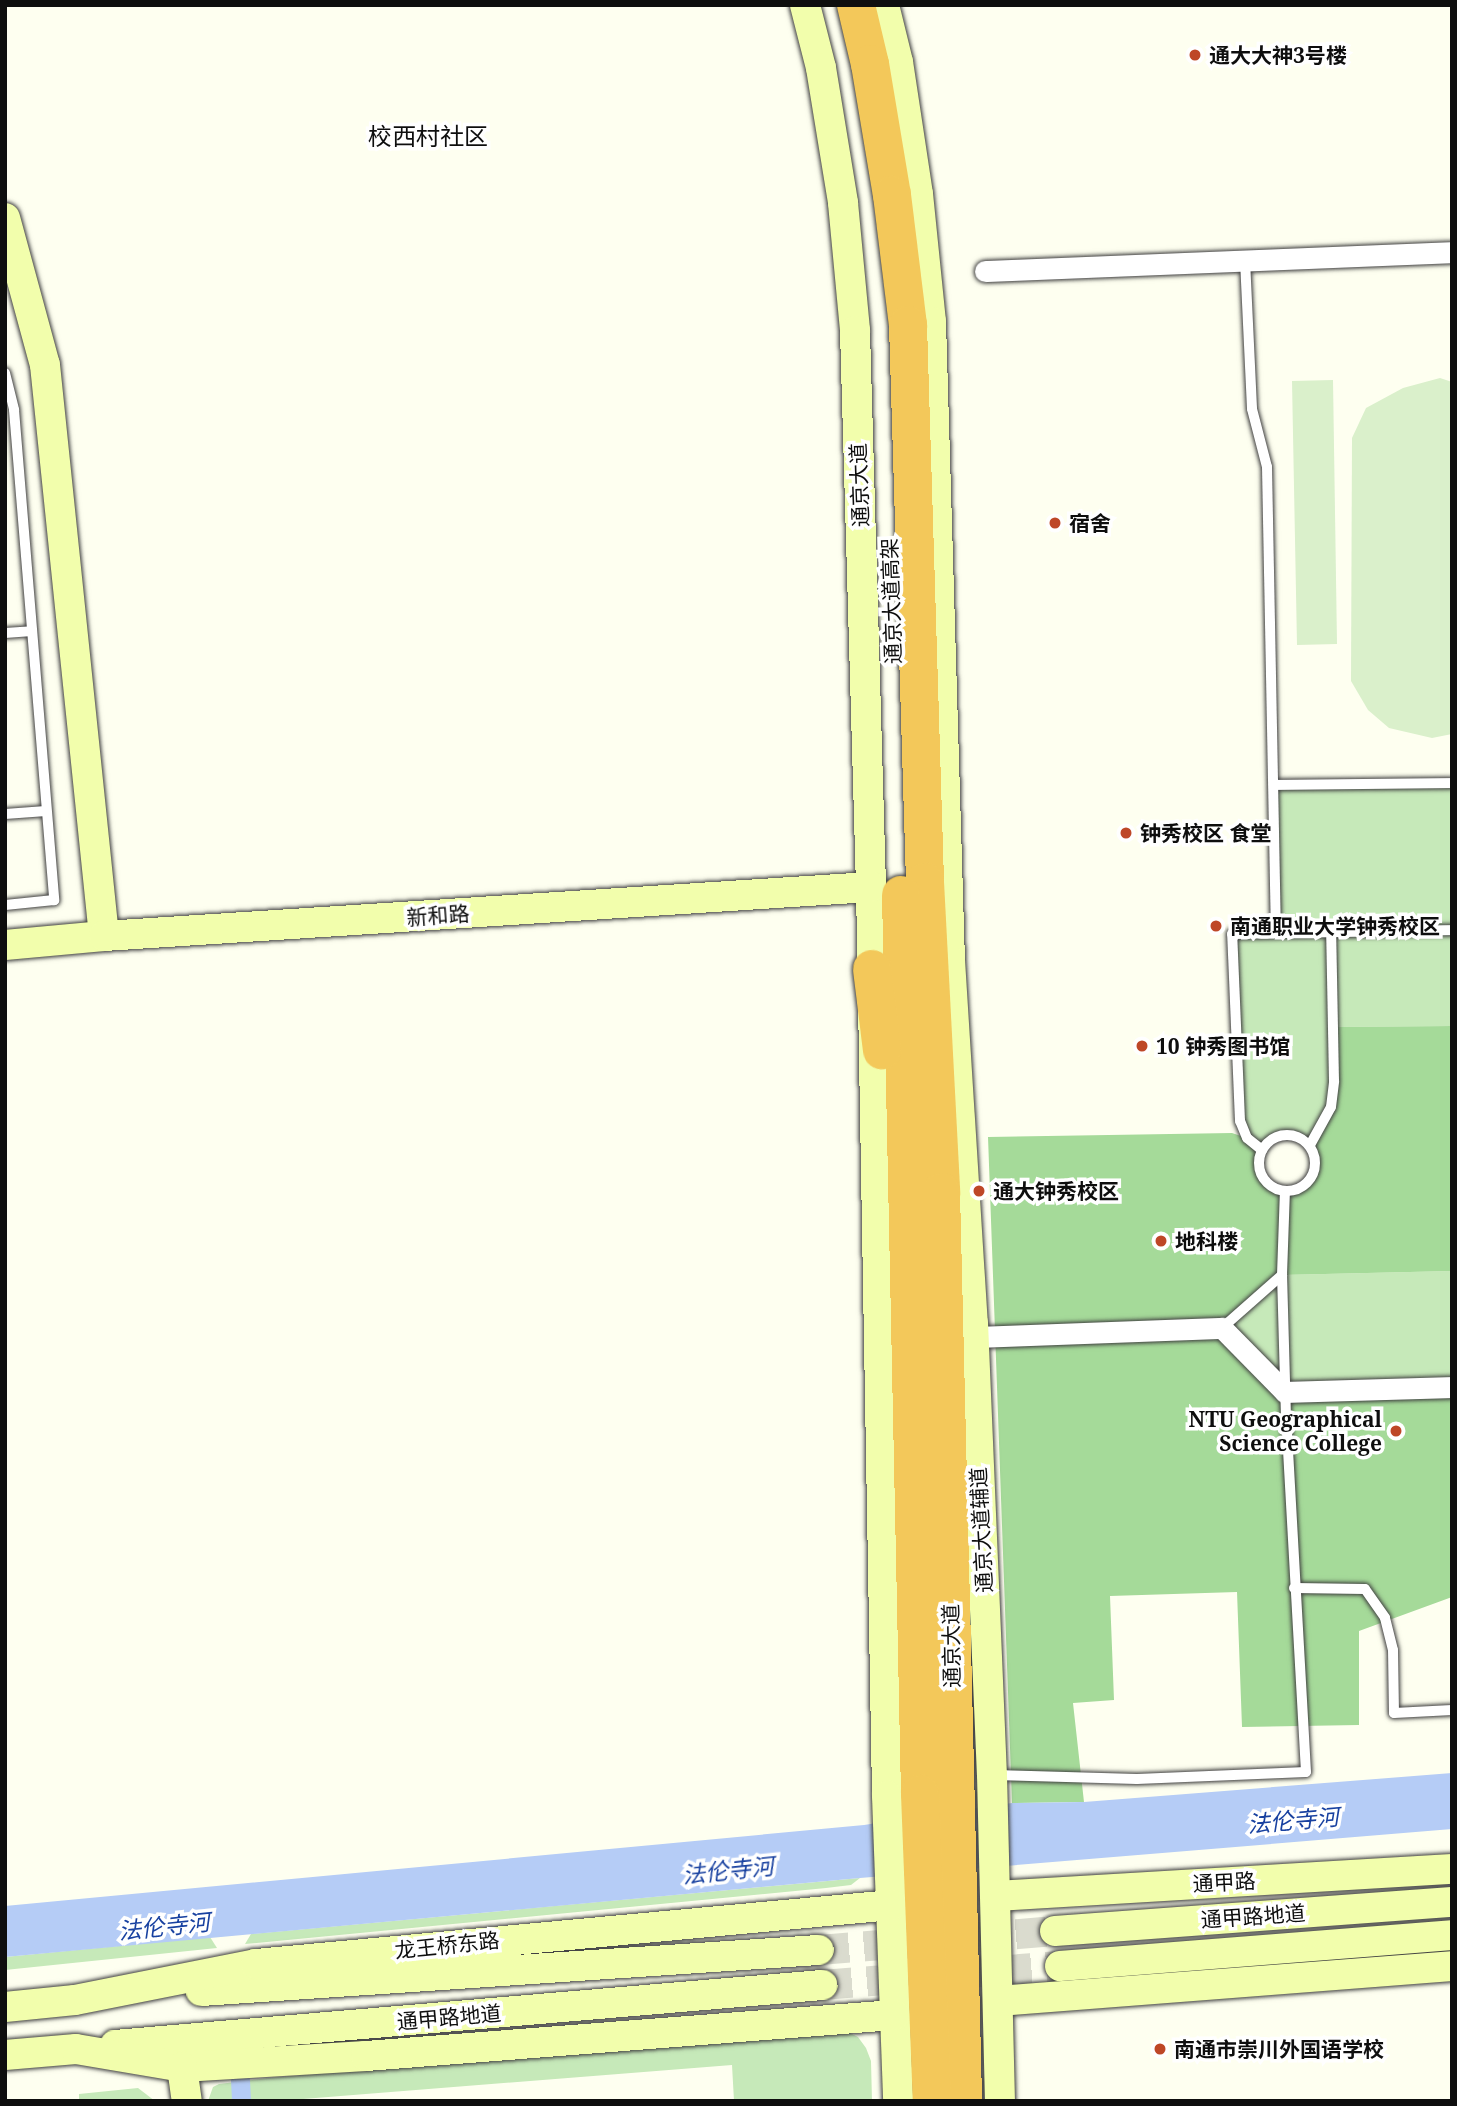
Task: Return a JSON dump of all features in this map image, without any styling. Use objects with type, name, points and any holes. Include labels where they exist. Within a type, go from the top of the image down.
[{"type":"highway","name":"通京大道高架","points":[[831,5],[847,68],[869,199],[881,327],[907,704],[924,1196]]},
{"type":"highway","name":"通京大道高架","points":[[856,5],[870,64],[890,182],[908,325],[907,704]]},
{"type":"highway","points":[[924,1196],[950,961]]},
{"type":"highway","points":[[872,969],[891,1114],[924,1196]]},
{"type":"highway","name":"通京大道","points":[[924,1196],[920,1794],[943,1891],[963,2101]]},
{"type":"highway","name":"通京大道","points":[[932,2101],[943,1891]]},
{"type":"main road","name":"通京大道","points":[[805,5],[821,68],[843,202],[855,331],[872,969]]},
{"type":"main road","points":[[884,5],[898,62],[916,180],[931,322],[950,961]]},
{"type":"main road","points":[[5,218],[45,365],[104,936]]},
{"type":"main road","name":"新和路","points":[[5,946],[104,936],[871,887]]},
{"type":"main road","name":"通京大道辅道","points":[[898,2101],[894,2015],[943,1891],[992,1782],[973,1337],[950,961]]},
{"type":"main road","points":[[872,969],[920,1794]]},
{"type":"main road","name":"通甲路","points":[[943,1891],[1452,1869]]},
{"type":"main road","name":"通京大道辅道","points":[[943,1891],[998,2001],[1000,2101]]},
{"type":"main road","name":"龙王桥东路","points":[[5,2007],[75,2000],[256,1964],[943,1891]]},
{"type":"main road","name":"通甲路地道","points":[[1055,1931],[1452,1902]]},
{"type":"main road","name":"通甲路地道","points":[[1060,1966],[1452,1935]]},
{"type":"main road","name":"通甲路地道","points":[[75,2000],[819,1950]]},
{"type":"main road","points":[[998,2001],[1452,1966]]},
{"type":"main road","name":"通甲路地道","points":[[76,2049],[822,1985]]},
{"type":"main road","points":[[5,2055],[76,2049],[182,2067],[366,2056],[894,2015]]},
{"type":"main road","points":[[182,2067],[187,2101]]},
{"type":"street","points":[[985,271],[1452,252]]},
{"type":"street","points":[[973,1337],[1222,1328],[1285,1392],[1452,1387]]},
{"type":"lane","points":[[1245,260],[1252,409],[1267,467],[1276,933]]},
{"type":"lane","points":[[5,373],[32,631],[54,900],[5,905]]},
{"type":"lane","points":[[5,633],[32,631]]},
{"type":"lane","points":[[1274,785],[1452,783]]},
{"type":"lane","points":[[5,814],[46,811]]},
{"type":"lane","points":[[1262,1150],[1247,1138],[1240,1121],[1232,934],[1452,930]]},
{"type":"lane","points":[[1310,1145],[1331,1107],[1331,931]]},
{"type":"lane","points":[[1284,1135],[1302,1138],[1314,1153],[1315,1171],[1303,1186],[1285,1191],[1268,1184],[1263,1177],[1259,1168],[1262,1150],[1275,1137],[1284,1135]]},
{"type":"lane","points":[[992,1782],[1306,1772],[1285,1392],[1282,1275],[1285,1191]]},
{"type":"lane","points":[[1222,1328],[1282,1275]]},
{"type":"lane","points":[[1294,1588],[1365,1589],[1385,1618],[1390,1639],[1394,1713],[1452,1710]]},
{"type":"green space","points":[[1440,378],[1452,382],[1452,734],[1432,738],[1389,728],[1368,710],[1351,681],[1352,438],[1366,408],[1403,388]]},
{"type":"green space","points":[[1333,380],[1337,644],[1297,645],[1292,381]]},
{"type":"green space","points":[[1452,783],[1452,1026],[1333,1027],[1331,1107],[1310,1145],[1294,1135],[1284,1134],[1275,1137],[1262,1150],[1240,1121],[1232,934],[1275,933],[1274,785]]},
{"type":"green space","points":[[1452,1026],[1452,1271],[1282,1275],[1222,1328],[1285,1392],[1452,1387],[1452,1597],[1359,1631],[1359,1725],[1242,1727],[1237,1592],[1110,1596],[1114,1700],[1073,1703],[1084,1802],[1012,1803],[988,1137],[1232,1133],[1247,1138],[1262,1150],[1259,1168],[1268,1184],[1276,1189],[1295,1190],[1310,1180],[1315,1171],[1314,1153],[1310,1145],[1331,1107],[1333,1027]]},
{"type":"green space","points":[[1452,1271],[1452,1387],[1285,1392],[1222,1328],[1282,1275]]},
{"type":"green space","points":[[860,1878],[851,1885],[826,1888],[245,1944],[251,1934]]},
{"type":"green space","points":[[210,1937],[217,1948],[5,1970],[5,1957]]},
{"type":"green space","points":[[820,2030],[846,2031],[858,2037],[871,2061],[872,2101],[734,2101],[732,2065],[278,2101],[208,2101],[213,2087],[219,2084],[269,2078]]},
{"type":"green space","points":[[138,2088],[155,2101],[79,2101],[79,2094]]},
{"type":"water","name":"法伦寺河","points":[[1452,1773],[1452,1829],[860,1878],[5,1957],[5,1906],[864,1825],[1012,1803],[1084,1802]]},
{"type":"waterway","points":[[240,2080],[241,2101]]},
{"type":"tunnel","points":[[971,1938],[1055,1931]]},
{"type":"tunnel","points":[[819,1950],[918,1942]]},
{"type":"tunnel","points":[[822,1985],[1060,1966]]},
{"type":"place","name":"通大大神3号楼","points":[[1195,55]]},
{"type":"place","name":"宿舍","points":[[1055,523]]},
{"type":"place","name":"钟秀校区 食堂","points":[[1126,833]]},
{"type":"place","name":"南通职业大学钟秀校区","points":[[1216,926]]},
{"type":"place","name":"10 钟秀图书馆","points":[[1142,1046]]},
{"type":"place","name":"通大钟秀校区","points":[[979,1191]]},
{"type":"place","name":"地科楼","points":[[1161,1241]]},
{"type":"place","name":"NTU Geographical Science College","points":[[1396,1431]]},
{"type":"place","name":"南通市崇川外国语学校","points":[[1160,2049]]},
{"type":"district","name":"校西村社区","points":[[428,136]]}]
